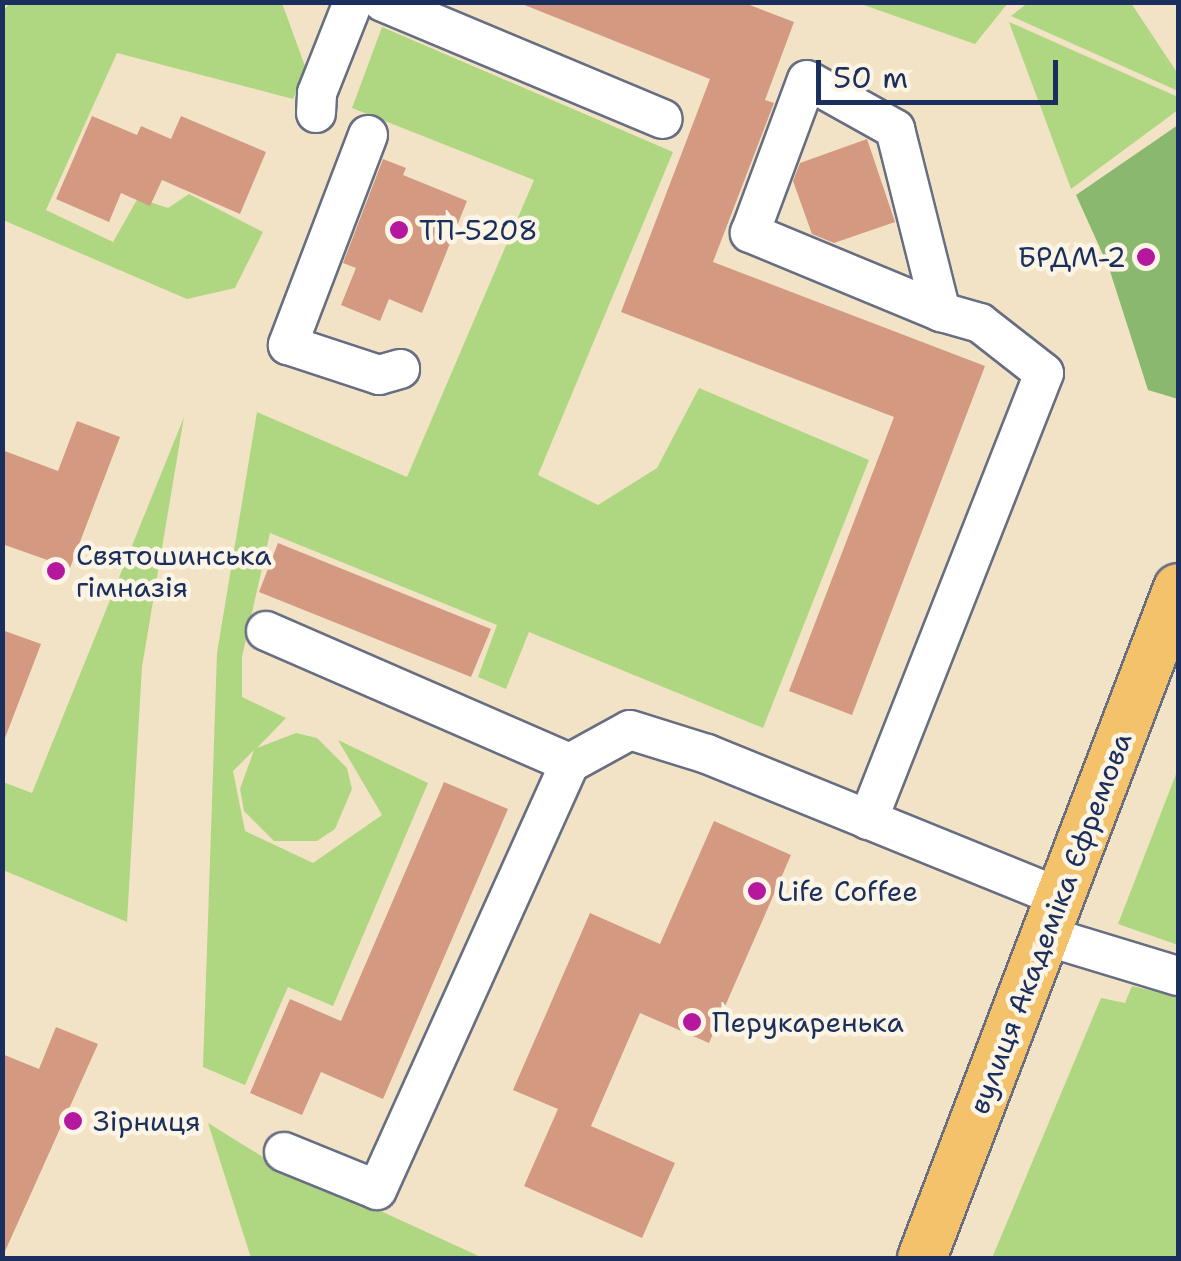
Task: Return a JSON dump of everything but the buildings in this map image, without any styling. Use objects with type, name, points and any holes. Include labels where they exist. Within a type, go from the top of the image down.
[{"type":"main road","name":"вулиця Академіка Єфремова","points":[[922,1258],[1178,588]]},
{"type":"lane","points":[[316,113],[317,93],[352,2]]},
{"type":"lane","points":[[383,2],[663,119]]},
{"type":"lane","points":[[868,820],[1044,373],[980,322],[941,312],[750,233],[807,80],[896,130],[941,312]]},
{"type":"lane","points":[[368,135],[288,345],[379,375],[400,369]]},
{"type":"lane","points":[[266,631],[570,763]]},
{"type":"lane","points":[[284,1152],[377,1190],[570,763],[630,730],[868,820],[1053,917],[1178,976]]},
{"type":"green space","points":[[12,2],[282,3],[306,69],[293,99],[117,53],[46,210],[113,242],[138,198],[168,208],[189,194],[263,232],[235,288],[187,299],[3,220],[3,10]]},
{"type":"green space","points":[[1008,2],[975,44],[858,3]]},
{"type":"green space","points":[[1029,2],[1131,3],[1178,74],[1178,91],[1011,16]]},
{"type":"green space","points":[[1009,22],[1178,97],[1178,110],[1071,189]]},
{"type":"green space","points":[[382,27],[673,152],[538,475],[598,505],[657,468],[699,388],[869,460],[763,728],[529,632],[506,689],[478,677],[497,625],[270,533],[242,657],[242,697],[286,718],[257,748],[296,733],[317,738],[347,768],[352,789],[335,829],[317,841],[274,841],[244,811],[240,789],[254,750],[233,771],[245,831],[313,863],[382,815],[338,740],[428,783],[333,1006],[288,987],[245,1085],[203,1067],[217,653],[257,412],[407,477],[534,180],[352,108]]},
{"type":"green space","points":[[1178,125],[1178,399],[1148,390],[1109,268],[1076,195]]},
{"type":"green space","points":[[184,417],[142,667],[127,922],[3,870],[3,782],[32,793]]},
{"type":"green space","points":[[1178,769],[1178,945],[1118,924]]},
{"type":"green space","points":[[1132,986],[1178,997],[1178,1258],[992,1258],[1101,998],[1125,1003]]},
{"type":"green space","points":[[208,1123],[263,1157],[483,1258],[251,1258]]},
{"type":"place","name":"ТП-5208","points":[[399,230]]},
{"type":"place","name":"БРДМ-2","points":[[1146,257]]},
{"type":"place","name":"Святошинська гімназія","points":[[56,571]]},
{"type":"place","name":"Life Coffee","points":[[757,891]]},
{"type":"place","name":"Перукаренька","points":[[692,1022]]},
{"type":"place","name":"Зірниця","points":[[73,1121]]}]
